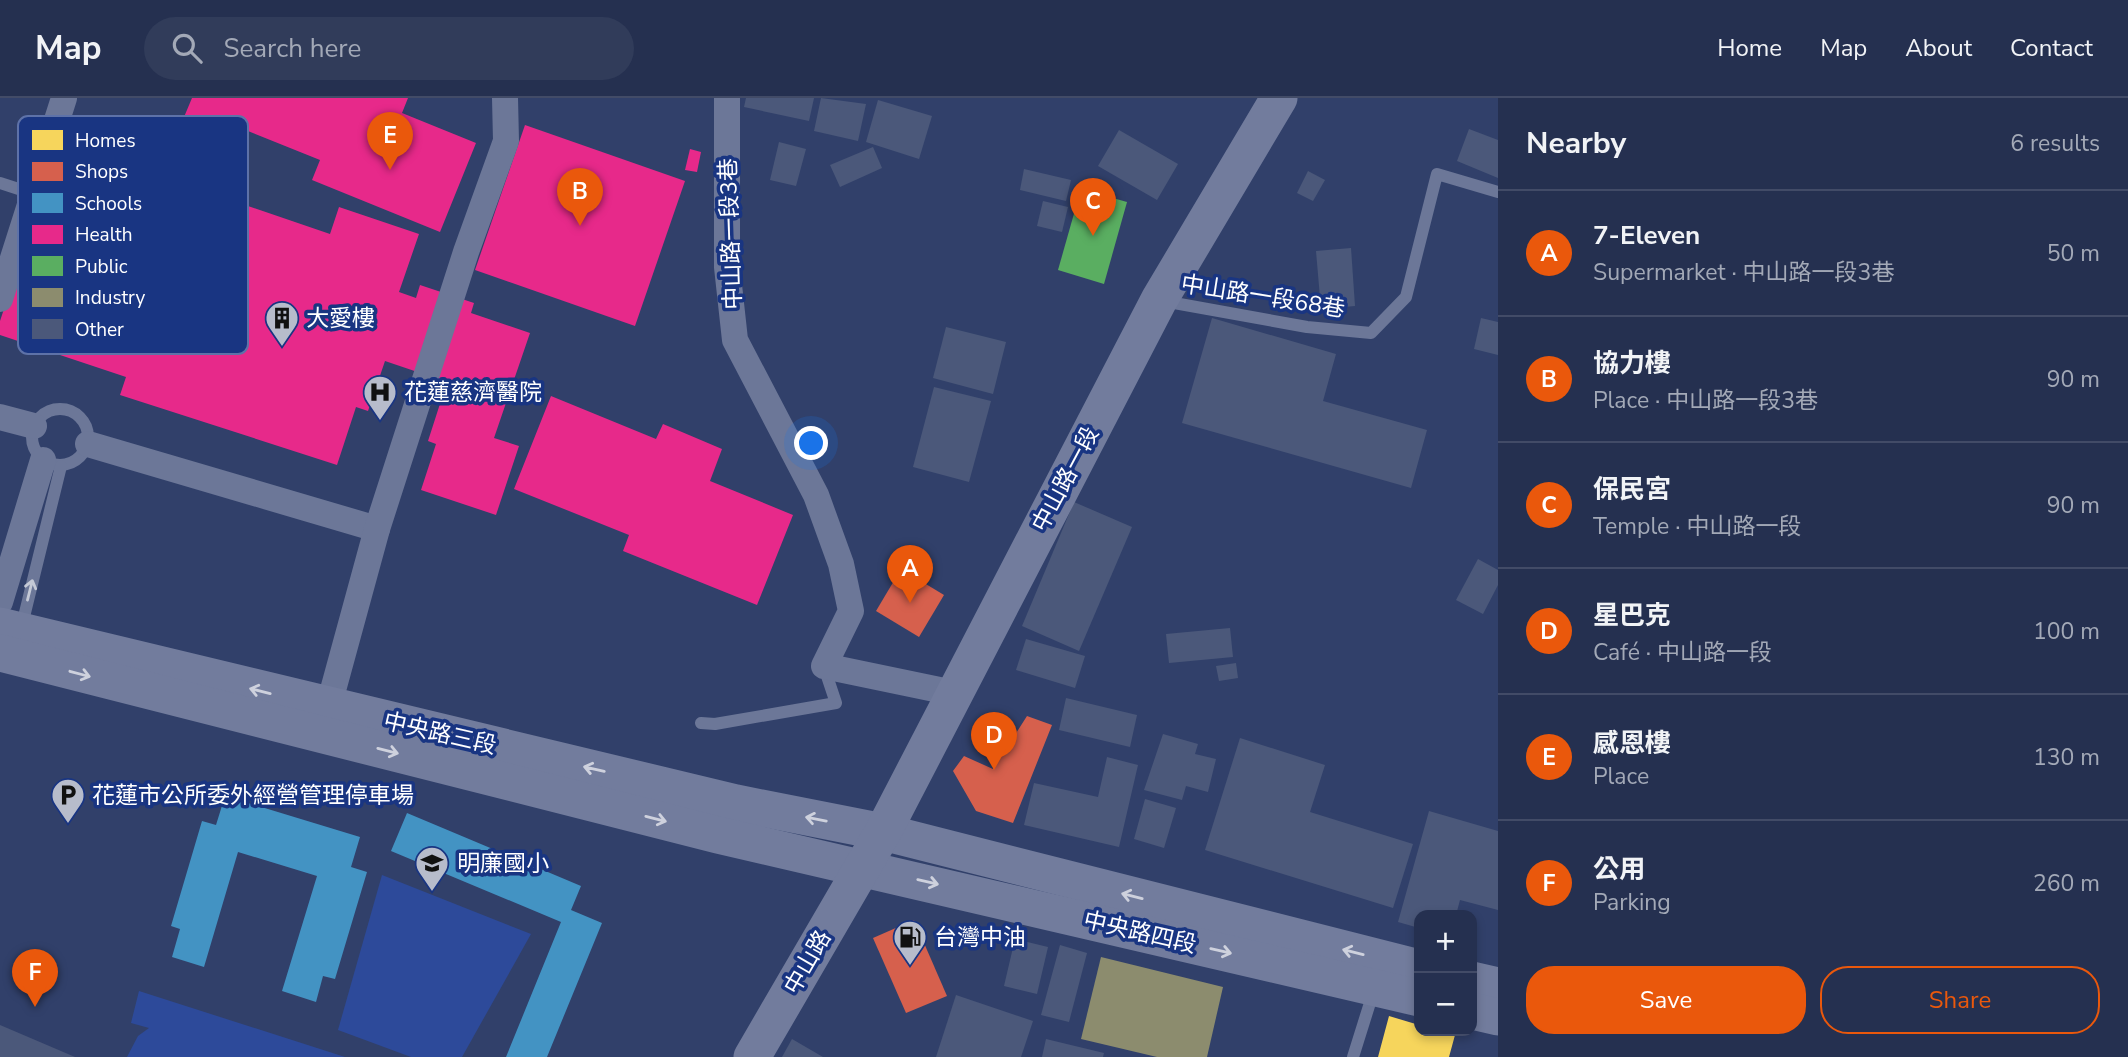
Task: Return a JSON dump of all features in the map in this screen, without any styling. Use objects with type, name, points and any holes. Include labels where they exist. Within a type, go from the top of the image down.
[{"type":"street","points":[[59,116],[64,98]]},
{"type":"street","points":[[324,721],[377,529],[462,265],[506,141],[505,98]]},
{"type":"street","name":"中山路一段3巷","points":[[727,98],[727,267],[734,340],[816,495],[841,564],[851,611],[824,666]]},
{"type":"street","name":"中山路一段","points":[[862,866],[883,832],[1159,300],[1279,98]]},
{"type":"street","points":[[0,299],[18,245]]},
{"type":"street","points":[[0,417],[34,426]]},
{"type":"street","points":[[88,444],[377,529]]},
{"type":"street","points":[[0,601],[52,463]]},
{"type":"street","name":"中央路三段","points":[[9,642],[324,721],[718,835],[862,866]]},
{"type":"street","points":[[824,666],[954,693]]},
{"type":"street","name":"中央路三段","points":[[324,721],[883,832]]},
{"type":"street","name":"中央路四段","points":[[883,832],[1414,967]]},
{"type":"street","name":"中央路四段","points":[[862,866],[1414,997]]},
{"type":"street","name":"中山路","points":[[752,1057],[862,866]]},
{"type":"street","points":[[1477,981],[1498,986]]},
{"type":"street","points":[[1477,1012],[1498,1017]]},
{"type":"lane","name":"中山路一段68巷","points":[[1159,300],[1307,327],[1371,333],[1406,297],[1437,174],[1498,192]]},
{"type":"lane","points":[[0,183],[18,189]]},
{"type":"lane","points":[[55,409],[73,412],[86,425],[88,444],[78,460],[52,463],[32,444],[34,426],[46,412],[55,409]]},
{"type":"lane","points":[[9,642],[52,463]]},
{"type":"lane","points":[[701,723],[715,724],[836,703],[824,666],[848,641]]},
{"type":"lane","points":[[1353,1057],[1375,987]]},
{"type":"shaded area","points":[[382,875],[531,934],[462,1057],[411,1057],[338,1030]]},
{"type":"shaded area","points":[[139,991],[345,1057],[127,1057],[138,1036],[149,1028],[131,1023]]},
{"type":"building: Homes","points":[[1389,1016],[1414,1024],[1414,1036],[1455,1036],[1449,1057],[1378,1057]]},
{"type":"building: Shops","points":[[901,569],[944,595],[919,637],[876,611]]},
{"type":"building: Shops","points":[[1027,716],[1052,725],[1013,823],[976,811],[953,771],[964,756],[993,769]]},
{"type":"building: Shops","name":"台灣中油","points":[[914,920],[947,996],[906,1013],[873,938]]},
{"type":"building: Schools","points":[[225,796],[360,837],[351,867],[367,872],[335,979],[323,976],[316,1002],[282,991],[317,876],[238,852],[204,967],[172,957],[180,929],[171,926],[202,821],[216,825]]},
{"type":"building: Schools","points":[[407,813],[581,886],[571,910],[602,923],[547,1057],[506,1057],[561,922],[391,851]]},
{"type":"building: Health","points":[[192,98],[408,98],[402,113],[476,143],[440,232],[312,180],[320,160],[248,131],[248,116],[184,116]]},
{"type":"building: Health","points":[[525,125],[685,181],[635,326],[475,270]]},
{"type":"building: Health","points":[[690,149],[701,152],[697,172],[685,170]]},
{"type":"building: Health","name":"大愛樓","points":[[248,206],[330,234],[339,207],[419,234],[399,292],[416,298],[420,285],[474,303],[471,313],[530,333],[494,438],[519,446],[496,515],[421,490],[436,444],[428,441],[447,382],[385,361],[368,411],[356,407],[337,465],[120,395],[126,377],[57,354],[248,354]]},
{"type":"building: Health","name":"大愛樓","points":[[18,267],[18,341],[0,335],[0,321]]},
{"type":"building: Health","points":[[551,396],[656,439],[663,424],[722,449],[710,481],[793,515],[757,605],[623,551],[629,535],[514,489]]},
{"type":"building: Public","points":[[1081,189],[1127,202],[1104,284],[1058,270]]},
{"type":"building: Industry","points":[[1101,957],[1223,987],[1207,1057],[1157,1057],[1081,1039]]},
{"type":"building: Other","points":[[746,98],[814,98],[809,121],[744,107]]},
{"type":"building: Other","points":[[821,98],[866,104],[858,141],[814,131]]},
{"type":"building: Other","points":[[878,100],[932,116],[919,159],[866,142]]},
{"type":"building: Other","points":[[1469,129],[1498,140],[1498,178],[1457,161]]},
{"type":"building: Other","points":[[1119,130],[1178,164],[1157,200],[1098,166]]},
{"type":"building: Other","points":[[779,142],[806,149],[796,186],[770,180]]},
{"type":"building: Other","points":[[873,147],[882,168],[840,187],[830,165]]},
{"type":"building: Other","points":[[1024,169],[1071,180],[1066,201],[1020,190]]},
{"type":"building: Other","points":[[1308,171],[1325,180],[1313,201],[1297,193]]},
{"type":"building: Other","points":[[1043,201],[1068,207],[1062,232],[1037,226]]},
{"type":"building: Other","points":[[1351,248],[1355,306],[1321,309],[1316,251]]},
{"type":"building: Other","points":[[1212,318],[1336,354],[1323,401],[1427,430],[1411,488],[1182,423]]},
{"type":"building: Other","points":[[1481,318],[1498,322],[1498,355],[1474,349]]},
{"type":"building: Other","points":[[946,327],[1006,342],[993,394],[933,378]]},
{"type":"building: Other","points":[[934,387],[991,401],[969,482],[913,467]]},
{"type":"building: Other","points":[[1074,502],[1132,527],[1079,651],[1022,626]]},
{"type":"building: Other","points":[[1478,559],[1498,570],[1498,585],[1483,614],[1456,600]]},
{"type":"building: Other","points":[[1230,628],[1233,657],[1169,663],[1166,634]]},
{"type":"building: Other","points":[[1026,639],[1085,656],[1075,688],[1016,670]]},
{"type":"building: Other","points":[[1236,663],[1238,678],[1219,681],[1216,666]]},
{"type":"building: Other","points":[[1066,698],[1137,715],[1130,747],[1059,730]]},
{"type":"building: Other","points":[[1163,734],[1198,744],[1195,754],[1216,759],[1208,792],[1186,786],[1182,800],[1144,790]]},
{"type":"building: Other","points":[[1240,738],[1325,765],[1310,812],[1413,844],[1393,908],[1205,850]]},
{"type":"building: Other","points":[[1107,757],[1138,765],[1119,847],[1024,825],[1034,783],[1098,797]]},
{"type":"building: Other","points":[[1145,799],[1176,808],[1164,848],[1134,839]]},
{"type":"building: Other","points":[[1429,811],[1498,831],[1498,910],[1460,900],[1457,910],[1414,910],[1414,927],[1398,922]]},
{"type":"building: Other","points":[[1015,939],[1048,947],[1037,994],[1004,986]]},
{"type":"building: Other","points":[[1060,945],[1087,953],[1069,1022],[1041,1015]]},
{"type":"building: Other","points":[[956,995],[1033,1021],[1021,1057],[936,1057]]},
{"type":"building: Other","points":[[0,1025],[75,1057],[0,1057]]},
{"type":"building: Other","points":[[792,1039],[823,1057],[782,1057]]},
{"type":"building: Other","points":[[1046,1039],[1104,1053],[1103,1057],[1042,1057]]},
{"type":"place","name":"感恩樓","points":[[390,170]]},
{"type":"place","name":"協力樓","points":[[580,226]]},
{"type":"place","name":"保民宮","points":[[1093,236]]},
{"type":"place","name":"大愛樓","points":[[282,348]]},
{"type":"place","name":"花蓮慈濟醫院","points":[[380,422]]},
{"type":"place","name":"7-Eleven","points":[[910,603]]},
{"type":"place","name":"星巴克","points":[[994,770]]},
{"type":"place","name":"花蓮市公所委外經營管理停車場","points":[[68,825]]},
{"type":"place","name":"明廉國小","points":[[432,893]]},
{"type":"place","name":"台灣中油","points":[[910,967]]},
{"type":"place","name":"公用","points":[[35,1007]]}]
